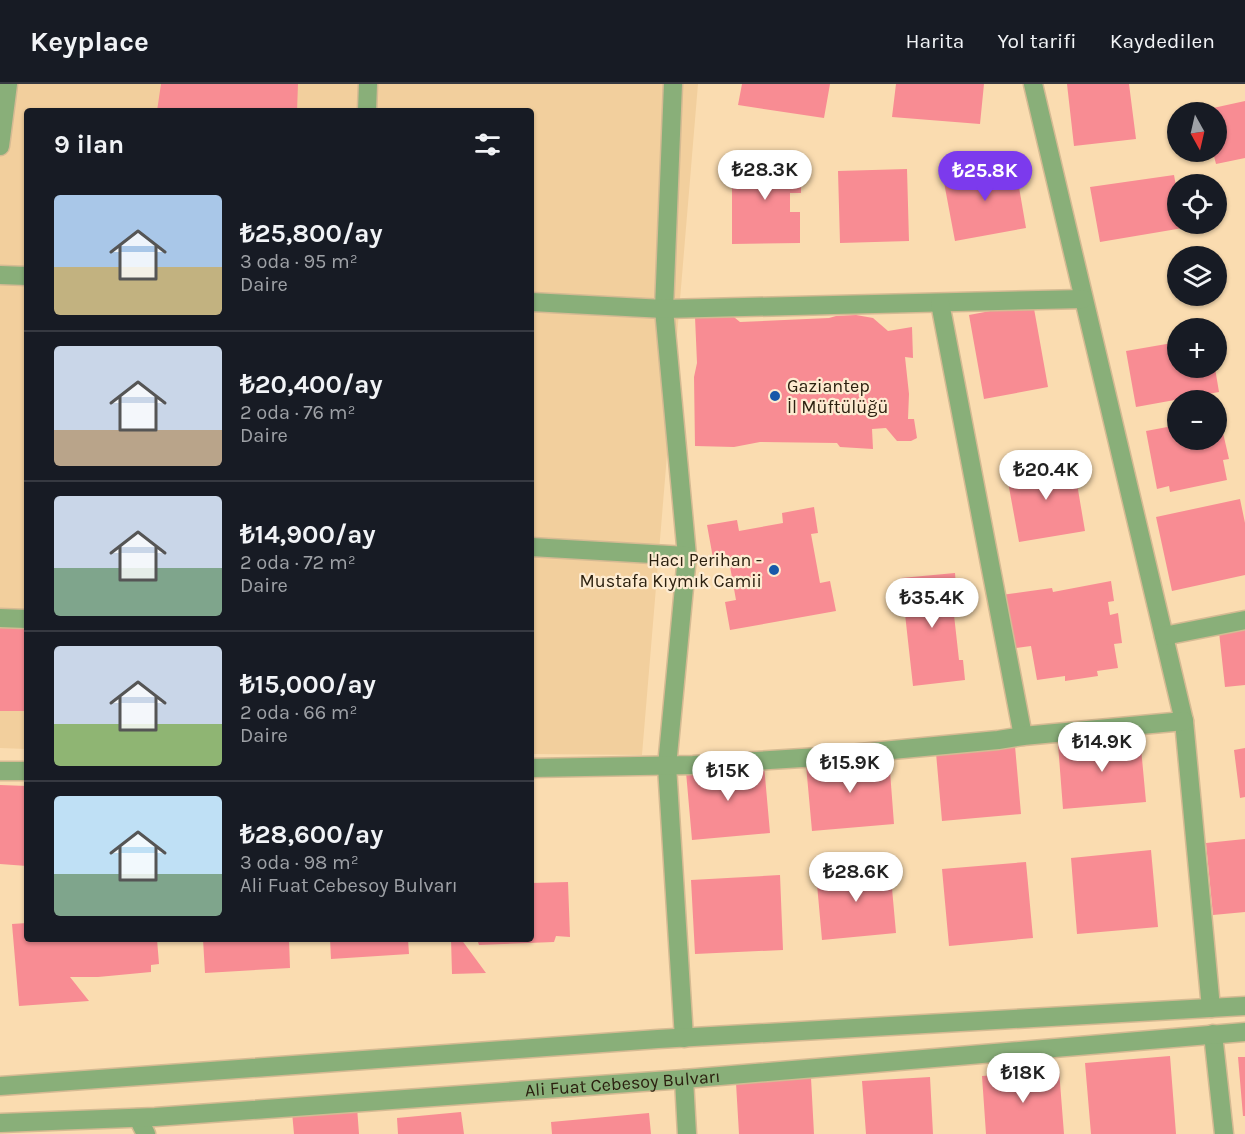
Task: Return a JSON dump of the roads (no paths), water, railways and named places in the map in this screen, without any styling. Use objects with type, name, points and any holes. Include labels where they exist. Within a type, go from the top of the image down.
[{"type":"street","points":[[0,146],[8,84]]},
{"type":"street","points":[[367,108],[368,84]]},
{"type":"street","points":[[673,84],[664,309],[687,556],[667,766],[684,1038]]},
{"type":"street","points":[[1033,84],[1184,721],[1211,1008]]},
{"type":"street","points":[[0,275],[24,276]]},
{"type":"street","points":[[534,302],[664,309],[1083,299]]},
{"type":"street","points":[[940,303],[1023,736]]},
{"type":"street","points":[[534,547],[687,556]]},
{"type":"street","points":[[0,618],[24,619]]},
{"type":"street","points":[[1164,636],[1245,620]]},
{"type":"street","points":[[534,768],[667,766],[818,757],[1184,721]]},
{"type":"street","points":[[0,771],[24,771]]},
{"type":"street","points":[[0,1086],[684,1038],[1245,1006]]},
{"type":"street","name":"Ali Fuat Cebesoy Bulvarı","points":[[0,1123],[138,1118],[684,1079],[1245,1032]]},
{"type":"street","points":[[1213,1034],[1224,1134]]},
{"type":"street","points":[[684,1079],[687,1134]]},
{"type":"street","points":[[138,1118],[146,1134]]},
{"type":"place","name":"Gaziantep İl Müftülüğü","points":[[775,396]]},
{"type":"place","name":"Hacı Perihan - Mustafa Kıymık Camii","points":[[774,570]]}]
